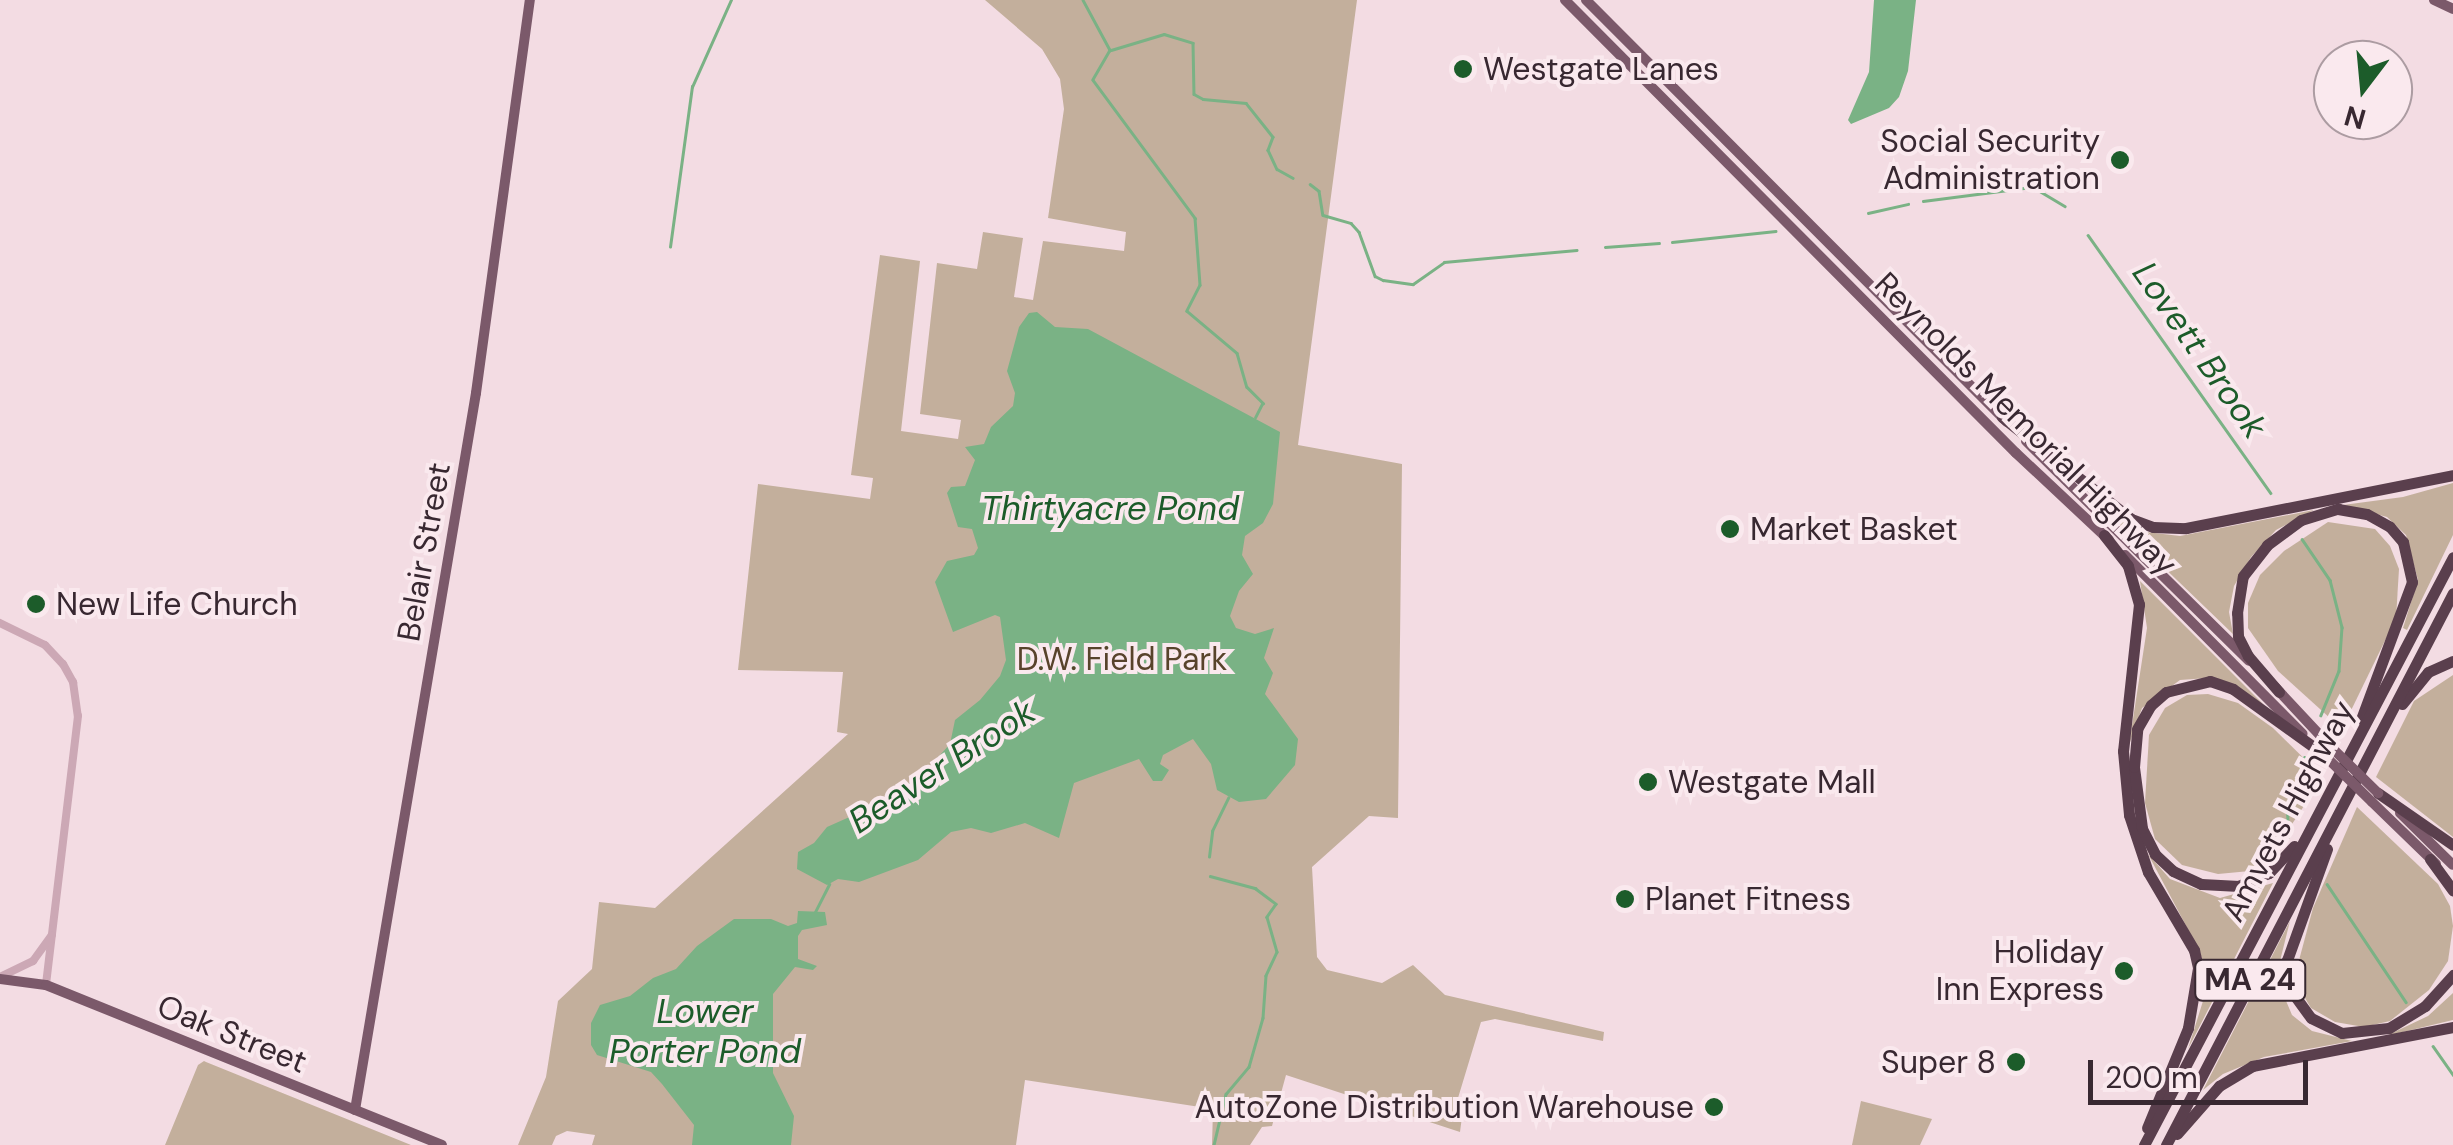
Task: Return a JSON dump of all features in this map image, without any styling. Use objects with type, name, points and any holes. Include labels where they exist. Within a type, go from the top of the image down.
[{"type":"highway","points":[[2002,417],[2131,519],[2154,527],[2186,528],[2453,474]]},
{"type":"highway","points":[[2279,692],[2248,656],[2238,636],[2243,576],[2267,544],[2318,512],[2354,510],[2380,519],[2403,542],[2412,582],[2350,752]]},
{"type":"highway","points":[[2104,534],[2128,566],[2139,604],[2123,751],[2129,815],[2148,872],[2194,950],[2198,968],[2197,994],[2188,1028],[2143,1145]]},
{"type":"highway","name":"Amvets Highway","points":[[2143,1145],[2453,557]]},
{"type":"highway","name":"Amvets Highway","points":[[2167,1145],[2453,593]]},
{"type":"highway","points":[[2372,749],[2428,672],[2453,661]]},
{"type":"highway","points":[[2306,831],[2269,874],[2254,881],[2220,887],[2186,879],[2155,854],[2142,828],[2133,743],[2143,716],[2166,692],[2210,682],[2250,700],[2325,749]]},
{"type":"highway","points":[[2375,797],[2453,845]]},
{"type":"highway","points":[[2338,818],[2287,960],[2288,976],[2299,1006],[2333,1030],[2371,1033],[2416,1013],[2453,975]]},
{"type":"highway","points":[[2430,859],[2453,891]]},
{"type":"highway","points":[[2167,1145],[2219,1086],[2252,1066],[2453,1027]]},
{"type":"main road","name":"Belair Street","points":[[355,1110],[476,393],[530,0]]},
{"type":"main road","name":"Reynolds Memorial Highway","points":[[1565,0],[2005,442],[2375,797],[2453,865]]},
{"type":"main road","name":"Reynolds Memorial Highway","points":[[1586,0],[2279,692],[2325,749]]},
{"type":"main road","points":[[2434,0],[2453,9]]},
{"type":"main road","name":"Reynolds Memorial Highway","points":[[2375,797],[2453,882]]},
{"type":"main road","name":"Oak Street","points":[[0,978],[46,986],[442,1145]]},
{"type":"street","points":[[0,623],[45,644],[73,682],[78,716],[46,986]]},
{"type":"street","points":[[0,978],[33,960],[55,926]]},
{"type":"green space","name":"D.W. Field Park","points":[[985,0],[1357,0],[1298,445],[1402,464],[1398,818],[1369,816],[1312,867],[1317,957],[1327,970],[1382,983],[1413,965],[1445,995],[1604,1032],[1603,1041],[1495,1019],[1481,1022],[1458,1098],[1463,1109],[1460,1132],[1286,1075],[1272,1126],[1262,1127],[1250,1145],[1212,1145],[1213,1109],[1025,1080],[1016,1145],[592,1145],[595,1135],[567,1131],[556,1136],[552,1145],[518,1145],[546,1077],[558,1001],[592,969],[599,902],[655,908],[848,734],[837,732],[843,672],[738,670],[758,484],[870,499],[873,478],[851,475],[880,255],[920,261],[901,431],[958,439],[961,420],[920,414],[937,263],[977,269],[983,232],[1023,238],[1014,297],[1033,300],[1043,241],[1124,251],[1126,232],[1048,218],[1064,109],[1060,79],[1042,49]]},
{"type":"green space","points":[[2453,483],[2453,535],[2407,630],[2403,628],[2418,580],[2406,535],[2387,517],[2343,505],[2403,497]]},
{"type":"green space","points":[[2097,503],[2146,532],[2180,536],[2314,510],[2276,530],[2251,557],[2234,586],[2229,612],[2233,634]]},
{"type":"green space","points":[[2328,522],[2375,529],[2390,546],[2399,569],[2396,618],[2342,729],[2278,671],[2248,628],[2248,603],[2260,575],[2284,551]]},
{"type":"green space","points":[[2140,581],[2263,704],[2208,678],[2180,680],[2142,708],[2129,745],[2147,628]]},
{"type":"green space","points":[[2453,675],[2453,837],[2376,777],[2414,701]]},
{"type":"green space","points":[[2208,694],[2238,703],[2273,728],[2323,777],[2273,853],[2250,871],[2218,874],[2182,865],[2155,839],[2145,803],[2149,735],[2165,708],[2187,695]]},
{"type":"green space","points":[[2357,807],[2438,884],[2450,906],[2453,926],[2448,961],[2429,990],[2390,1021],[2364,1027],[2335,1022],[2311,1008],[2299,988],[2298,964],[2313,908]]},
{"type":"green space","points":[[2148,854],[2170,879],[2220,898],[2273,883],[2188,1049],[2203,1001],[2206,974],[2200,952]]},
{"type":"green space","points":[[2290,921],[2280,961],[2281,989],[2292,1015],[2312,1031],[2352,1041],[2264,1057],[2223,1074],[2203,1090]]},
{"type":"green space","points":[[2453,993],[2453,1020],[2386,1036],[2428,1016]]},
{"type":"green space","points":[[204,1061],[411,1145],[165,1145],[198,1065]]},
{"type":"green space","points":[[1861,1101],[1932,1119],[1920,1145],[1852,1145]]},
{"type":"water","points":[[1874,0],[1916,0],[1908,71],[1899,97],[1889,108],[1851,124],[1848,120],[1869,72]]},
{"type":"water","name":"Thirtyacre Pond","points":[[1037,312],[1055,327],[1088,329],[1280,432],[1273,504],[1263,523],[1245,536],[1242,555],[1253,574],[1239,591],[1230,616],[1236,628],[1255,634],[1274,628],[1264,658],[1273,673],[1265,694],[1298,739],[1295,765],[1266,799],[1239,802],[1217,790],[1211,764],[1193,739],[1163,755],[1160,764],[1169,770],[1162,781],[1153,781],[1139,759],[1074,783],[1059,838],[1025,823],[991,833],[971,828],[951,832],[918,860],[859,882],[838,879],[827,885],[797,869],[798,852],[814,843],[827,827],[890,799],[931,765],[950,744],[955,720],[980,700],[1000,676],[1006,660],[1000,617],[995,615],[953,632],[935,582],[947,561],[974,555],[978,548],[972,529],[958,527],[947,493],[951,487],[965,486],[975,460],[965,447],[984,444],[991,427],[1013,406],[1015,393],[1007,371],[1019,327],[1029,313]]},
{"type":"water","name":"Lower Porter Pond","points":[[798,911],[825,912],[827,925],[802,930],[798,936],[798,959],[817,966],[813,970],[795,967],[773,994],[773,1073],[794,1116],[791,1145],[692,1145],[694,1125],[662,1084],[651,1072],[597,1055],[591,1045],[591,1023],[600,1005],[630,996],[653,978],[676,969],[697,946],[734,919],[771,919],[788,926],[797,923]]},
{"type":"waterway","points":[[670,247],[692,87],[731,0]]},
{"type":"waterway","name":"Beaver Brook","points":[[1083,0],[1110,50],[1093,80],[1195,218],[1200,285],[1187,311],[1237,353],[1247,387],[1263,403],[1256,417]]},
{"type":"waterway","name":"Lovett Brook","points":[[1111,50],[1164,34],[1193,43],[1194,94],[1203,99],[1246,103],[1273,137],[1268,150],[1277,169],[1293,178]]},
{"type":"waterway","name":"Lovett Brook","points":[[1310,184],[1319,191],[1323,215],[1351,223],[1359,232],[1375,276],[1383,280],[1413,284],[1444,262],[1576,250]]},
{"type":"waterway","name":"Lovett Brook","points":[[1923,201],[2033,187],[2065,206]]},
{"type":"waterway","name":"Lovett Brook","points":[[1868,213],[1908,204]]},
{"type":"waterway","name":"Lovett Brook","points":[[1672,242],[1775,231]]},
{"type":"waterway","name":"Lovett Brook","points":[[2088,235],[2271,493]]},
{"type":"waterway","name":"Lovett Brook","points":[[1605,247],[1659,243]]},
{"type":"waterway","name":"Lovett Brook","points":[[2302,539],[2330,580],[2342,627],[2339,671],[2321,715]]},
{"type":"waterway","name":"Lovett Brook","points":[[2288,837],[2287,814],[2304,758]]},
{"type":"waterway","points":[[1209,857],[1212,831],[1228,798]]},
{"type":"waterway","points":[[1210,876],[1255,888],[1276,904],[1267,917],[1277,952],[1266,976],[1263,1018],[1249,1067],[1226,1094],[1214,1145]]},
{"type":"waterway","name":"Beaver Brook","points":[[815,912],[829,884]]},
{"type":"waterway","name":"Lovett Brook","points":[[2327,884],[2406,1002]]},
{"type":"waterway","name":"Lovett Brook","points":[[2433,1046],[2453,1075]]},
{"type":"place","name":"Westgate Lanes","points":[[1463,69]]},
{"type":"place","name":"Social Security Administration","points":[[2120,160]]},
{"type":"place","name":"Market Basket","points":[[1730,529]]},
{"type":"place","name":"New Life Church","points":[[36,604]]},
{"type":"place","name":"Westgate Mall","points":[[1648,782]]},
{"type":"place","name":"Planet Fitness","points":[[1625,899]]},
{"type":"place","name":"Holiday Inn Express","points":[[2124,971]]},
{"type":"place","name":"Super 8","points":[[2016,1062]]},
{"type":"place","name":"AutoZone Distribution Warehouse","points":[[1714,1107]]}]
